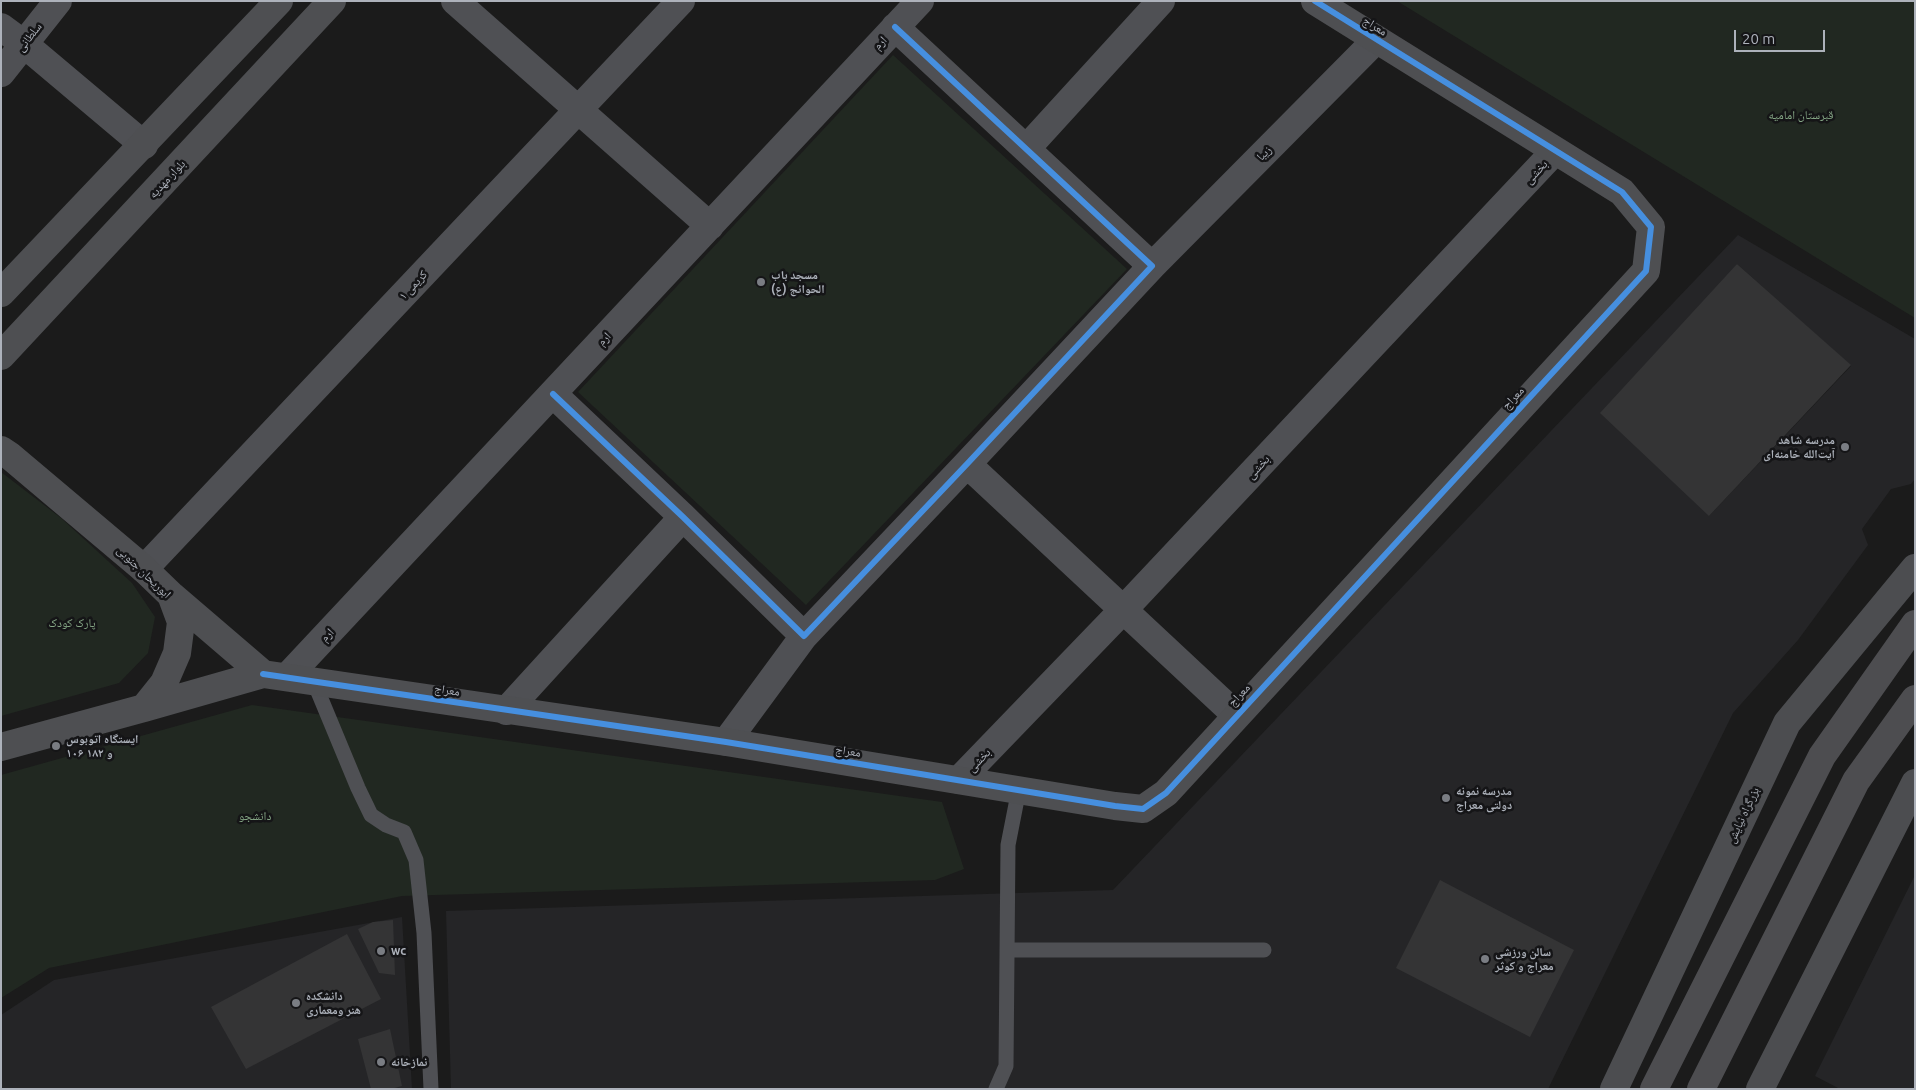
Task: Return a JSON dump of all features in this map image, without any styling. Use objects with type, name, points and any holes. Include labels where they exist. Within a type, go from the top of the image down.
[{"type":"highway","points":[[1654,1089],[1822,756],[1915,624]]},
{"type":"highway","points":[[1701,1089],[1856,781],[1915,699]]},
{"type":"main road","name":"بزرگراه نیایش","points":[[1614,1089],[1787,723],[1915,568]]},
{"type":"main road","points":[[1760,1089],[1914,785]]},
{"type":"street","name":"سلطانی","points":[[1,74],[58,1]]},
{"type":"street","points":[[1,293],[144,145],[279,1]]},
{"type":"street","name":"بلوار مهدیه","points":[[1,356],[332,1]]},
{"type":"street","points":[[455,1],[710,226]]},
{"type":"street","name":"کریمی ۱","points":[[144,569],[681,1]]},
{"type":"street","name":"ارم","points":[[275,675],[553,394],[920,1]]},
{"type":"street","points":[[1026,149],[1161,1]]},
{"type":"street","name":"معراج","points":[[275,675],[726,742],[1143,809],[1166,793],[1646,271],[1651,227],[1622,192],[1315,1]]},
{"type":"street","points":[[1,27],[24,44],[144,145]]},
{"type":"street","points":[[895,27],[1152,266]]},
{"type":"street","name":"زیبا","points":[[726,742],[804,636],[968,464],[1152,266],[1376,40]]},
{"type":"street","name":"بخشی","points":[[959,780],[1124,609],[1555,151]]},
{"type":"street","points":[[553,394],[683,517],[804,636]]},
{"type":"street","name":"ابوریحان جنوبی","points":[[1,450],[144,569],[171,595],[181,622],[177,653],[164,683],[144,708]]},
{"type":"street","points":[[968,464],[1236,715]]},
{"type":"street","points":[[506,710],[683,517]]},
{"type":"street","points":[[171,595],[275,675]]},
{"type":"street","points":[[1,747],[275,675]]},
{"type":"lane","points":[[314,682],[371,815],[386,825],[404,832],[416,860],[424,933],[431,1089]]},
{"type":"lane","points":[[996,1089],[1006,1066],[1008,845],[1019,789]]},
{"type":"lane","points":[[1007,950],[1264,950]]},
{"type":"shaded area","points":[[1738,235],[1915,339],[1915,479],[1911,484],[1891,489],[1862,529],[1868,545],[1798,640],[1733,713],[1548,1089],[451,1089],[446,911],[1113,890]],"holes":[[[1737,264],[1851,366],[1709,516]]]},
{"type":"shaded area","points":[[1915,875],[1915,1089],[1840,1089],[1815,1076]]},
{"type":"shaded area","points":[[402,917],[412,1089],[1,1089],[1,1015],[54,980]]},
{"type":"green space","name":"قبرستان امامیه","points":[[1397,1],[1915,1],[1915,318]]},
{"type":"green space","points":[[893,55],[1127,269],[806,605],[578,392]]},
{"type":"green space","name":"پارک کودک","points":[[1,472],[61,518],[132,583],[155,617],[148,653],[119,683],[1,716]]},
{"type":"green space","name":"دانشجو","points":[[252,705],[942,802],[964,869],[935,880],[402,896],[49,968],[1,998],[1,775]]},
{"type":"building","points":[[1737,264],[1851,365],[1709,516],[1600,413]]},
{"type":"building","name":"سالن ورزشی معراج و کوثر","points":[[1440,880],[1574,950],[1530,1037],[1396,968]]},
{"type":"building","name":"wc","points":[[393,920],[395,975],[379,973],[358,929],[373,922]]},
{"type":"building","name":"دانشکده هنر ومعماری","points":[[347,934],[381,999],[246,1069],[211,1007]]},
{"type":"building","name":"نمازخانه","points":[[390,1029],[402,1086],[391,1089],[371,1089],[358,1039]]},
{"type":"cycle path","points":[[263,674],[726,742],[1143,809],[1166,793],[1646,271],[1651,227],[1622,192],[1315,1]]},
{"type":"cycle path","points":[[553,394],[683,517],[804,636],[1152,266],[895,27]]},
{"type":"place","name":"مسجد باب الحوائج (ع)","points":[[761,282]]},
{"type":"place","name":"مدرسه شاهد آیت‌الله خامنه‌ای","points":[[1845,447]]},
{"type":"place","name":"ایستگاه اتوبوس ۱۰۶ و ۱۸۲","points":[[56,746]]},
{"type":"place","name":"مدرسه نمونه دولتی معراج","points":[[1446,798]]},
{"type":"place","name":"wc","points":[[381,951]]},
{"type":"place","name":"سالن ورزشی معراج و کوثر","points":[[1485,959]]},
{"type":"place","name":"دانشکده هنر ومعماری","points":[[296,1003]]},
{"type":"place","name":"نمازخانه","points":[[381,1062]]}]
